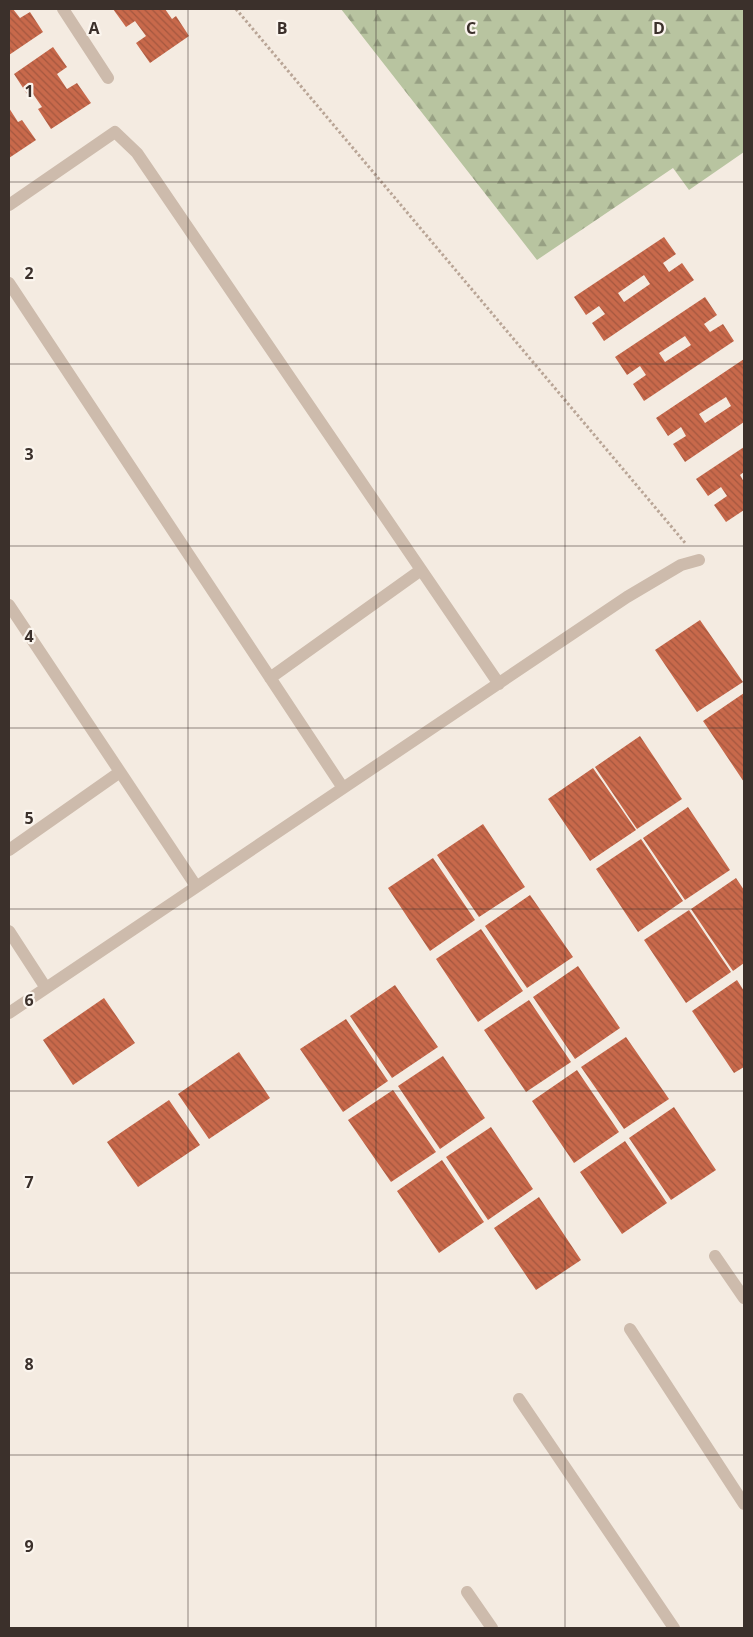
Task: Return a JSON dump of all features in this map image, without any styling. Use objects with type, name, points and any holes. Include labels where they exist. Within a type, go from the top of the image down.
[{"type":"street","points":[[63,9],[108,78]]},
{"type":"street","points":[[9,205],[115,132],[137,153],[498,684]]},
{"type":"street","points":[[9,283],[344,788]]},
{"type":"street","points":[[9,1013],[627,597],[681,565],[699,560]]},
{"type":"street","points":[[270,678],[421,570]]},
{"type":"street","points":[[9,605],[196,886]]},
{"type":"street","points":[[9,850],[120,772]]},
{"type":"street","points":[[9,931],[46,988]]},
{"type":"street","points":[[715,1256],[744,1298]]},
{"type":"street","points":[[630,1329],[744,1504]]},
{"type":"street","points":[[519,1399],[674,1628]]},
{"type":"street","points":[[467,1592],[492,1628]]},
{"type":"path","points":[[236,9],[699,560]]},
{"type":"green space","points":[[341,9],[744,9],[744,152],[689,190],[673,168],[537,260]]},
{"type":"building","points":[[9,9],[13,9],[20,18],[30,12],[43,32],[9,55]]},
{"type":"building","points":[[113,9],[165,9],[172,19],[176,16],[189,36],[150,63],[136,43],[146,36],[135,21],[126,27]]},
{"type":"building","points":[[53,47],[67,67],[57,74],[67,89],[77,83],[91,103],[51,129],[38,109],[42,107],[31,91],[27,94],[14,74]]},
{"type":"building","points":[[9,108],[18,122],[22,120],[36,140],[9,158]]},
{"type":"building","points":[[664,237],[676,254],[663,263],[669,272],[682,263],[694,280],[604,341],[592,323],[605,314],[599,306],[586,315],[574,297]],"holes":[[[644,275],[650,284],[624,302],[618,293]]]},
{"type":"building","points":[[705,297],[717,315],[704,324],[710,332],[723,324],[734,341],[644,401],[633,384],[646,375],[640,366],[627,375],[615,357]],"holes":[[[685,336],[691,345],[665,362],[659,353]]]},
{"type":"building","points":[[744,359],[744,422],[685,462],[673,444],[686,436],[681,427],[668,436],[656,418]],"holes":[[[726,397],[731,406],[705,423],[699,414]]]},
{"type":"building","points":[[744,447],[744,472],[740,475],[744,482],[744,510],[726,522],[714,505],[727,496],[721,487],[708,496],[696,479]]},
{"type":"building","points":[[700,620],[743,682],[697,712],[655,650]]},
{"type":"building","points":[[744,693],[744,782],[703,721]]},
{"type":"building","points":[[640,736],[682,799],[637,829],[595,767]]},
{"type":"building","points":[[593,768],[636,830],[590,861],[548,799]]},
{"type":"building","points":[[688,807],[730,870],[685,900],[643,838]]},
{"type":"building","points":[[483,824],[525,887],[479,917],[437,855]]},
{"type":"building","points":[[641,839],[683,901],[638,932],[596,869]]},
{"type":"building","points":[[433,858],[475,920],[430,951],[388,888]]},
{"type":"building","points":[[736,878],[744,890],[744,963],[733,971],[691,909]]},
{"type":"building","points":[[530,895],[573,957],[527,988],[485,926]]},
{"type":"building","points":[[689,910],[731,972],[686,1003],[644,940]]},
{"type":"building","points":[[481,929],[523,991],[478,1022],[436,959]]},
{"type":"building","points":[[578,966],[620,1028],[575,1059],[533,997]]},
{"type":"building","points":[[737,980],[744,991],[744,1067],[734,1073],[692,1011]]},
{"type":"building","points":[[395,985],[438,1047],[392,1078],[350,1016]]},
{"type":"building","points":[[104,998],[135,1043],[73,1085],[43,1040]]},
{"type":"building","points":[[529,1000],[571,1062],[526,1092],[484,1030]]},
{"type":"building","points":[[346,1019],[388,1081],[343,1112],[300,1049]]},
{"type":"building","points":[[626,1037],[669,1099],[624,1129],[581,1067]]},
{"type":"building","points":[[239,1052],[270,1098],[209,1139],[178,1094]]},
{"type":"building","points":[[443,1056],[485,1118],[440,1149],[398,1086]]},
{"type":"building","points":[[577,1070],[619,1132],[574,1163],[532,1101]]},
{"type":"building","points":[[393,1090],[436,1152],[391,1182],[348,1120]]},
{"type":"building","points":[[169,1100],[200,1145],[138,1187],[107,1142]]},
{"type":"building","points":[[674,1107],[716,1170],[671,1200],[629,1138]]},
{"type":"building","points":[[491,1127],[533,1189],[488,1220],[446,1157]]},
{"type":"building","points":[[625,1141],[667,1203],[622,1234],[580,1172]]},
{"type":"building","points":[[442,1160],[484,1222],[439,1253],[397,1191]]},
{"type":"building","points":[[539,1197],[581,1260],[536,1290],[494,1228]]}]
